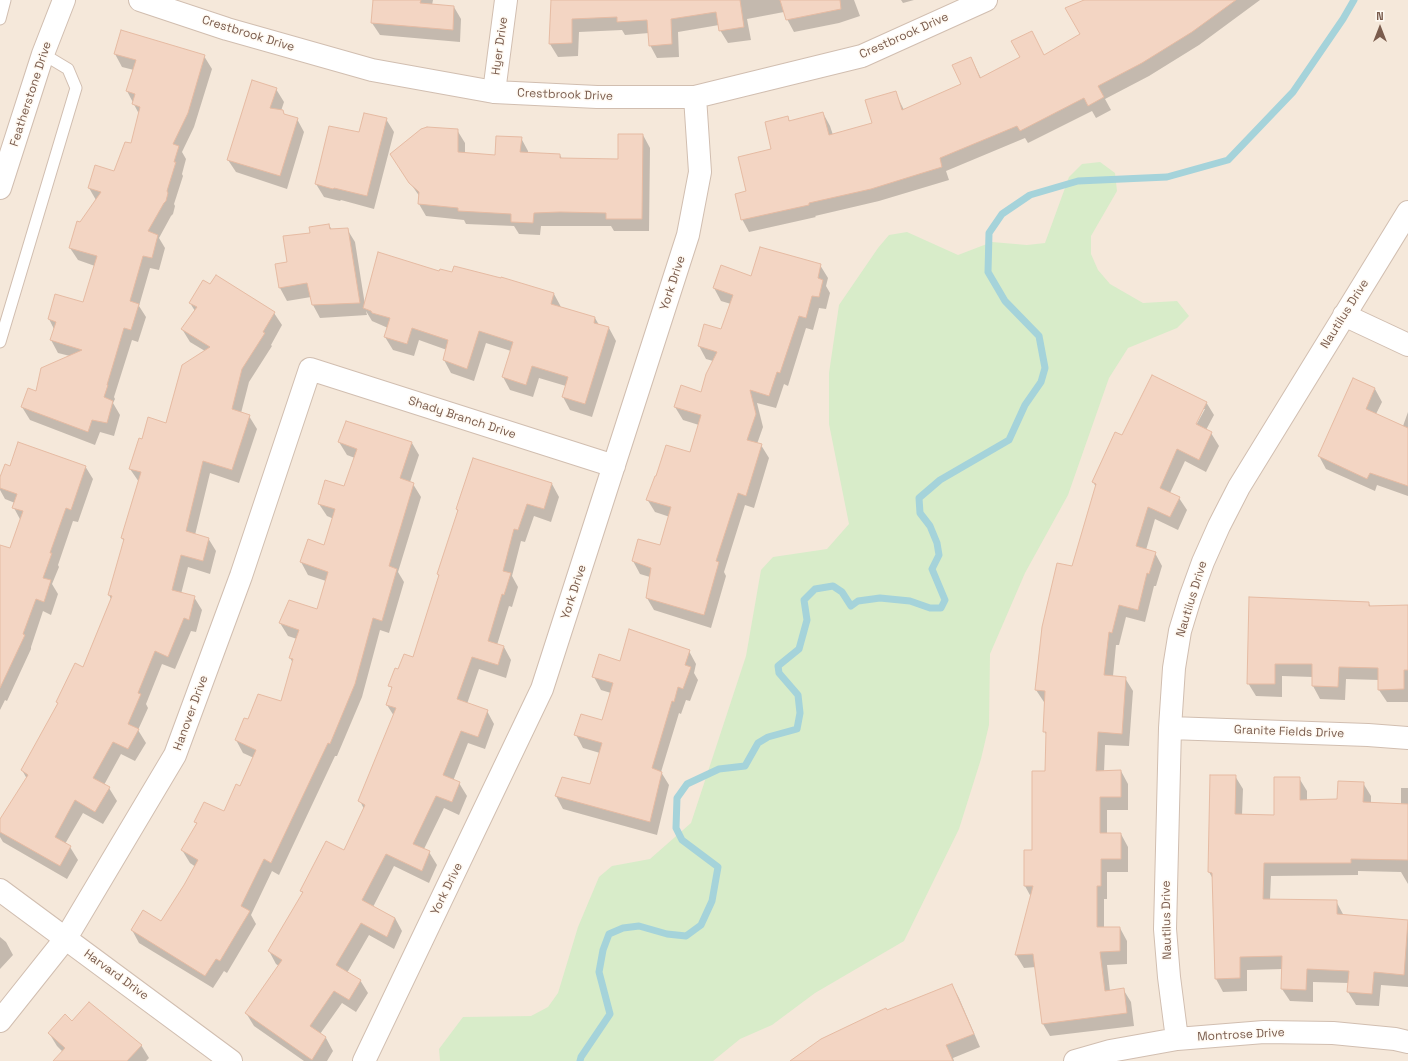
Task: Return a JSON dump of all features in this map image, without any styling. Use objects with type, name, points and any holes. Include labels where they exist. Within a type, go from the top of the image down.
[{"type":"street","name":"Featherstone Drive","points":[[0,188],[43,54],[64,0]]},
{"type":"street","name":"Crestbrook Drive","points":[[140,0],[227,29],[372,70],[494,92],[597,97],[695,97],[862,56],[986,0]]},
{"type":"street","name":"Hyer Drive","points":[[494,92],[506,0]]},
{"type":"street","name":"York Drive","points":[[364,1061],[542,689],[688,236],[700,172],[695,97]]},
{"type":"street","name":"Nautilus Drive","points":[[1177,1039],[1168,971],[1165,930],[1170,728],[1174,668],[1180,631],[1203,562],[1238,487],[1408,212]]},
{"type":"street","points":[[1344,315],[1408,345]]},
{"type":"street","name":"Shady Branch Drive","points":[[310,369],[614,466]]},
{"type":"street","name":"Hanover Drive","points":[[0,1021],[66,938],[175,755],[241,576],[310,369]]},
{"type":"street","name":"Granite Fields Drive","points":[[1170,728],[1368,735],[1408,738]]},
{"type":"street","name":"Harvard Drive","points":[[0,890],[231,1061]]},
{"type":"street","name":"Montrose Drive","points":[[1075,1061],[1110,1051],[1177,1039],[1264,1032],[1333,1033],[1395,1039],[1408,1042]]},
{"type":"lane","points":[[0,19],[5,0]]},
{"type":"lane","points":[[0,342],[76,88],[68,69],[43,54]]},
{"type":"shaded area","points":[[0,0],[1408,0],[1408,1061],[0,1061]]},
{"type":"green space","points":[[1100,162],[1115,173],[1117,191],[1091,236],[1091,254],[1098,270],[1110,284],[1143,303],[1177,301],[1189,316],[1177,328],[1128,348],[1109,378],[1068,495],[1025,573],[990,654],[989,725],[981,759],[959,829],[904,941],[815,993],[772,1025],[740,1039],[713,1061],[440,1061],[439,1049],[463,1017],[531,1016],[548,1007],[558,993],[578,927],[599,877],[612,866],[650,859],[691,823],[746,656],[761,570],[773,557],[827,549],[849,524],[829,424],[829,373],[839,305],[878,248],[889,235],[907,232],[958,255],[992,242],[1027,245],[1045,243],[1069,177],[1082,164]]},
{"type":"building","points":[[373,0],[421,0],[420,3],[454,6],[453,30],[371,23]]},
{"type":"building","points":[[551,0],[740,0],[744,27],[719,31],[716,12],[671,19],[672,44],[649,46],[647,20],[617,22],[617,17],[572,19],[572,43],[549,44]]},
{"type":"building","points":[[780,0],[840,0],[841,9],[786,20]]},
{"type":"building","points":[[1084,0],[1236,0],[1192,32],[1142,63],[1098,86],[1104,97],[1088,106],[1084,98],[1020,131],[1017,126],[940,158],[942,167],[871,189],[741,220],[735,194],[746,191],[738,157],[771,149],[765,122],[788,116],[789,121],[823,112],[829,135],[872,123],[865,100],[896,91],[902,110],[961,84],[952,65],[971,57],[980,78],[1020,57],[1011,41],[1032,31],[1044,55],[1080,34],[1065,8]]},
{"type":"building","points":[[121,30],[205,55],[188,113],[173,144],[179,146],[174,162],[176,162],[167,191],[166,201],[148,231],[158,235],[152,258],[143,256],[130,301],[139,304],[131,330],[124,328],[107,385],[104,397],[113,401],[107,423],[92,420],[88,432],[21,407],[28,388],[36,391],[41,368],[82,350],[50,340],[56,322],[48,319],[55,294],[83,302],[97,256],[69,248],[77,221],[80,222],[101,192],[88,188],[95,165],[114,171],[125,142],[131,143],[140,107],[132,104],[135,94],[126,91],[136,60],[114,54]]},
{"type":"building","points":[[252,80],[277,88],[270,108],[283,110],[284,114],[298,118],[280,176],[227,160]]},
{"type":"building","points":[[364,113],[387,118],[367,196],[315,184],[329,126],[359,132]]},
{"type":"building","points":[[427,127],[458,129],[458,152],[495,155],[496,136],[522,137],[520,152],[560,154],[560,158],[618,159],[618,134],[643,134],[642,219],[606,219],[606,213],[560,212],[534,213],[533,223],[511,222],[511,214],[458,211],[458,208],[418,204],[419,192],[409,183],[390,154],[421,129]]},
{"type":"building","points":[[329,224],[330,229],[348,228],[360,303],[312,305],[307,283],[279,288],[275,264],[287,262],[283,236],[310,233],[309,227]]},
{"type":"building","points":[[760,247],[821,264],[818,278],[823,280],[819,297],[812,296],[806,318],[799,316],[780,373],[777,372],[769,396],[750,390],[756,414],[747,440],[762,444],[746,496],[738,493],[716,561],[719,562],[704,615],[646,598],[651,568],[632,561],[638,539],[660,545],[671,507],[646,500],[666,445],[690,452],[701,415],[674,407],[681,385],[701,392],[706,374],[717,352],[698,346],[704,324],[721,329],[733,295],[713,288],[721,265],[751,276]]},
{"type":"building","points":[[378,252],[439,271],[440,269],[452,272],[454,266],[501,277],[554,293],[551,304],[595,317],[594,323],[609,327],[585,404],[562,397],[568,377],[532,366],[526,385],[502,377],[513,342],[479,331],[467,369],[443,360],[448,340],[412,328],[407,344],[384,337],[390,318],[372,313],[371,311],[363,308]]},
{"type":"building","points":[[216,275],[275,312],[263,332],[265,333],[242,369],[232,409],[250,415],[232,470],[203,461],[186,531],[209,538],[203,561],[181,555],[172,590],[195,596],[189,620],[184,618],[168,657],[155,651],[138,693],[141,694],[128,724],[139,729],[128,749],[113,742],[93,778],[110,787],[95,812],[75,800],[55,837],[71,846],[60,866],[0,832],[0,819],[28,775],[21,770],[58,703],[56,702],[75,663],[83,667],[112,596],[108,595],[124,539],[121,538],[141,472],[129,469],[139,438],[142,439],[148,417],[166,423],[182,365],[210,347],[181,329],[197,307],[189,303],[203,280],[210,284]]},
{"type":"building","points":[[1152,375],[1207,402],[1196,424],[1212,432],[1199,460],[1177,449],[1160,488],[1180,497],[1170,517],[1148,507],[1136,546],[1156,552],[1149,574],[1147,573],[1138,610],[1119,605],[1112,633],[1109,632],[1104,675],[1126,677],[1122,734],[1098,732],[1096,771],[1121,770],[1121,797],[1100,797],[1100,833],[1121,833],[1121,859],[1101,859],[1101,886],[1097,886],[1097,927],[1120,927],[1120,951],[1100,952],[1105,991],[1124,988],[1127,1013],[1042,1024],[1033,954],[1015,955],[1033,886],[1024,886],[1024,850],[1032,850],[1032,771],[1045,771],[1046,732],[1043,732],[1045,691],[1035,690],[1042,627],[1057,563],[1072,566],[1096,484],[1092,482],[1115,432],[1122,435]]},
{"type":"building","points":[[1353,378],[1375,388],[1366,409],[1408,428],[1408,486],[1370,473],[1367,479],[1318,456]]},
{"type":"building","points":[[346,421],[412,442],[400,478],[414,483],[389,566],[397,569],[382,621],[373,618],[355,684],[330,744],[328,743],[271,863],[264,859],[241,906],[250,911],[220,961],[216,959],[205,976],[131,930],[143,910],[161,921],[184,885],[198,860],[181,850],[197,823],[194,822],[204,802],[224,811],[236,784],[240,786],[256,750],[235,740],[244,718],[248,719],[258,694],[281,701],[293,659],[289,658],[299,630],[279,623],[289,600],[317,609],[328,572],[300,562],[308,539],[324,545],[335,509],[318,504],[325,480],[344,486],[357,449],[338,442]]},
{"type":"building","points":[[18,442],[86,466],[71,510],[66,508],[50,553],[52,553],[43,578],[51,580],[44,602],[36,599],[23,634],[25,635],[0,688],[0,545],[10,548],[23,511],[12,508],[17,494],[0,488],[0,477],[5,464],[10,466]]},
{"type":"building","points":[[473,458],[552,483],[544,509],[527,504],[518,530],[514,529],[503,571],[511,573],[504,595],[502,594],[488,641],[504,646],[498,665],[472,657],[457,699],[488,710],[478,737],[461,731],[443,775],[460,782],[452,802],[436,796],[413,844],[430,851],[422,871],[386,854],[362,900],[395,918],[387,937],[361,923],[336,965],[361,980],[349,1000],[334,991],[310,1026],[326,1037],[312,1060],[245,1013],[282,960],[268,951],[303,892],[300,891],[326,841],[344,850],[365,805],[358,801],[396,708],[386,705],[392,687],[388,686],[395,668],[398,669],[404,654],[413,657],[439,575],[437,574],[458,510],[456,509]]},
{"type":"building","points":[[1249,597],[1369,602],[1369,606],[1408,605],[1408,670],[1404,670],[1404,689],[1378,690],[1378,668],[1339,667],[1338,687],[1312,686],[1312,664],[1275,664],[1275,684],[1247,684]]},
{"type":"building","points":[[629,629],[690,650],[685,665],[691,667],[683,689],[678,687],[674,702],[672,701],[652,768],[662,772],[650,822],[555,796],[562,777],[590,784],[602,743],[574,735],[581,714],[602,720],[613,683],[592,677],[599,654],[620,661]]},
{"type":"building","points":[[1210,775],[1236,775],[1235,814],[1274,815],[1274,777],[1300,777],[1300,800],[1337,799],[1338,781],[1364,782],[1363,802],[1408,804],[1408,860],[1351,859],[1351,863],[1264,863],[1263,899],[1337,900],[1337,914],[1408,920],[1404,975],[1374,972],[1372,994],[1347,992],[1349,971],[1307,969],[1306,990],[1281,989],[1282,956],[1240,957],[1240,978],[1215,979],[1212,873],[1208,872]]},
{"type":"building","points":[[952,984],[974,1034],[946,1045],[953,1061],[790,1061],[821,1039],[886,1008],[887,1010]]},
{"type":"building","points":[[89,1002],[142,1045],[127,1061],[53,1061],[65,1048],[48,1033],[65,1014],[72,1021]]},
{"type":"waterway","points":[[580,1061],[581,1057],[610,1014],[599,972],[603,950],[609,934],[623,928],[639,926],[667,934],[686,936],[701,925],[712,901],[718,867],[682,840],[676,828],[677,798],[687,784],[719,769],[745,766],[758,743],[768,737],[797,729],[800,713],[798,695],[779,673],[778,666],[799,649],[807,620],[804,600],[815,589],[833,586],[842,592],[851,606],[858,601],[880,598],[910,601],[930,608],[941,608],[945,600],[932,569],[939,555],[937,543],[930,526],[920,513],[919,498],[940,480],[1009,440],[1025,405],[1041,382],[1045,368],[1039,336],[1005,301],[988,272],[989,233],[1002,214],[1030,195],[1078,181],[1167,177],[1228,160],[1293,92],[1343,19],[1354,0]]}]
